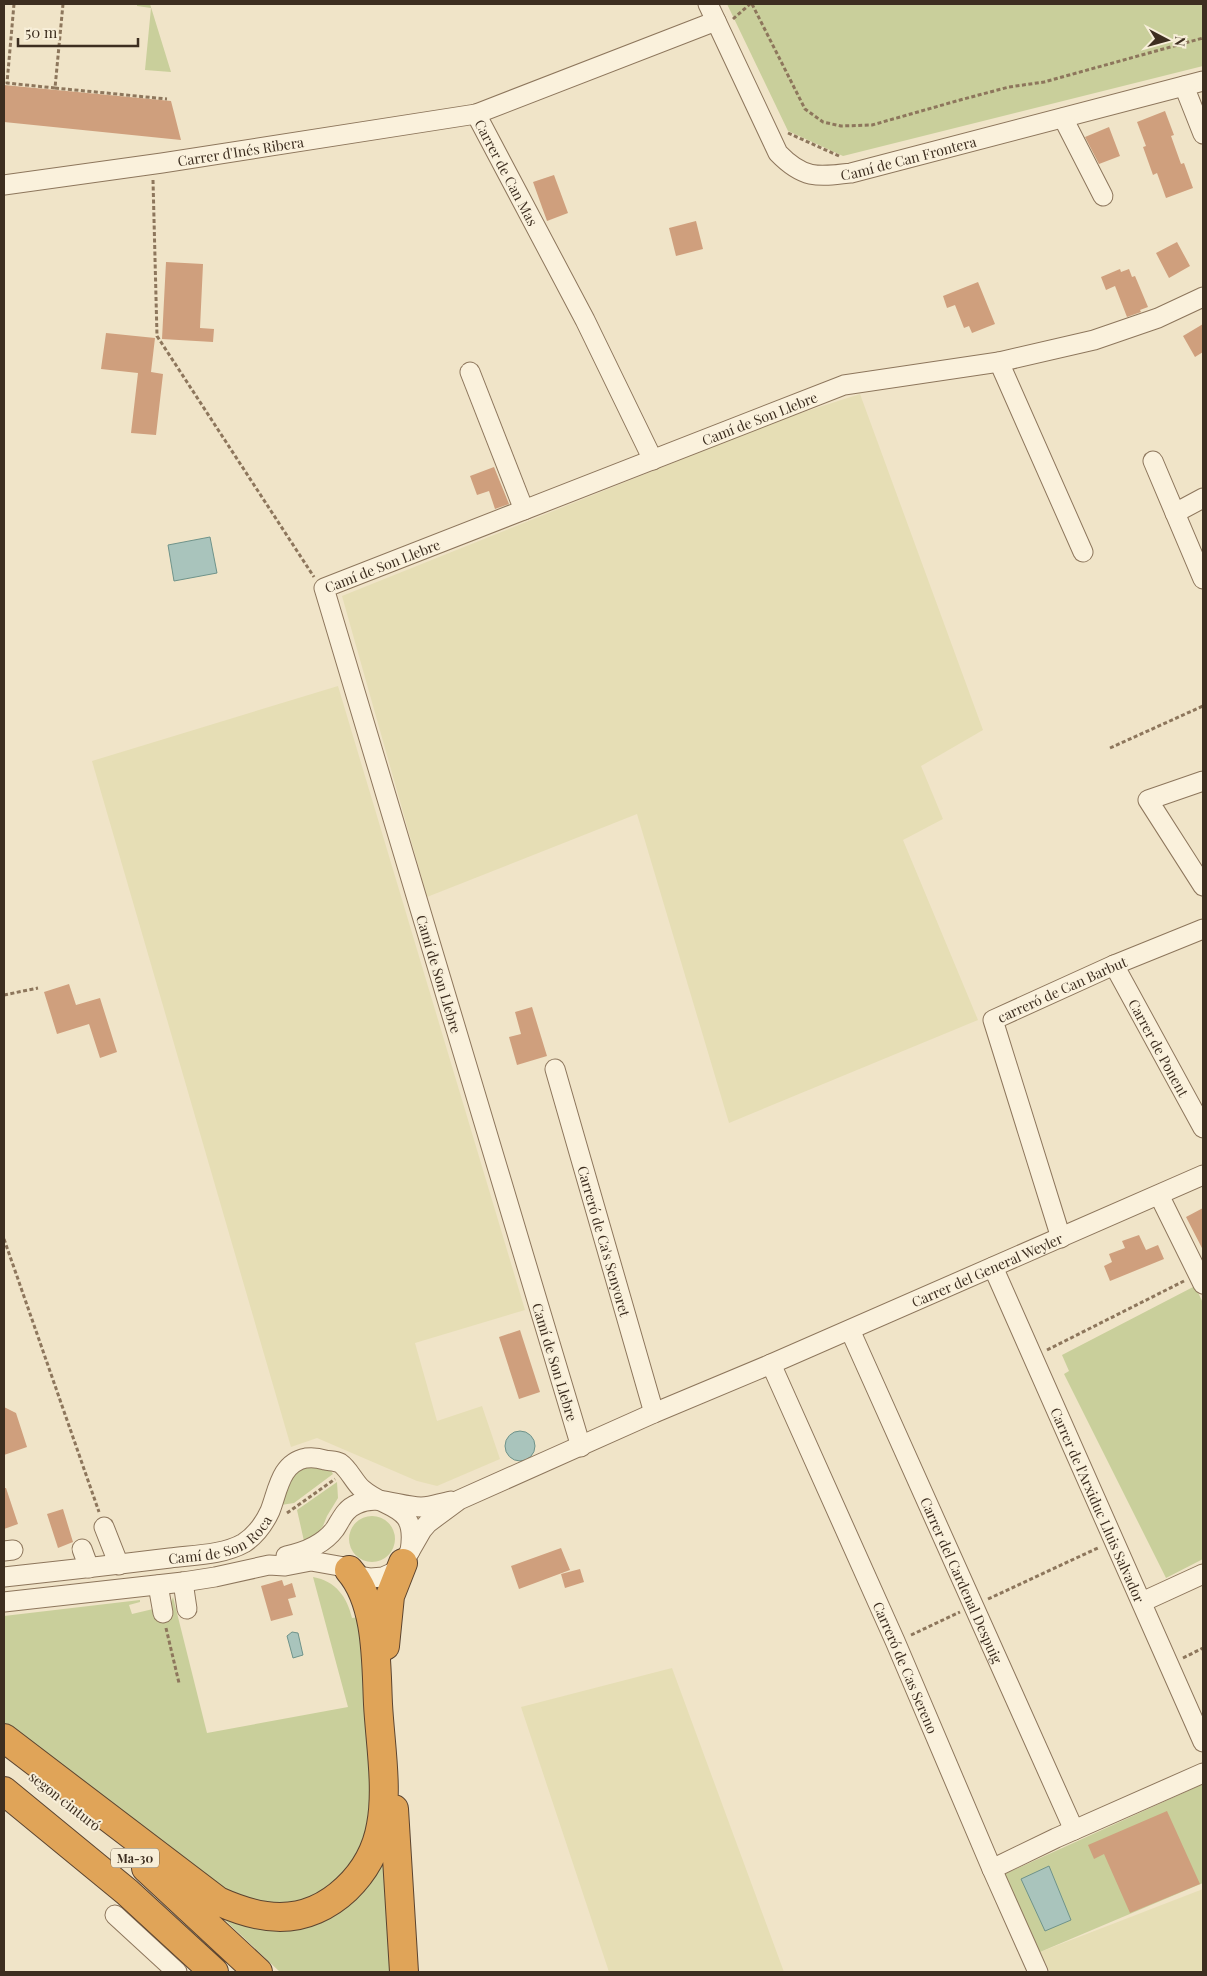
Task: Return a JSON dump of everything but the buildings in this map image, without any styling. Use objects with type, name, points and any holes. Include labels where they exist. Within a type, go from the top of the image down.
[{"type":"highway","points":[[404,1972],[386,1684],[385,1633],[390,1596],[406,1558]]},
{"type":"highway","points":[[4,1738],[218,1901],[242,1911],[267,1917],[296,1916],[321,1906],[344,1891],[364,1869],[378,1841],[382,1816],[383,1783],[375,1642],[364,1596],[360,1585],[349,1570]]},
{"type":"highway","name":"segon cinturó","points":[[4,1753],[99,1828],[146,1868],[258,1972]]},
{"type":"highway","name":"Ma-30","points":[[4,1791],[127,1892],[214,1972]]},
{"type":"street","name":"Camí de Can Frontera","points":[[708,4],[726,18],[778,153],[791,167],[806,174],[826,176],[851,173],[1203,81]]},
{"type":"street","name":"Carrer de Can Mas","points":[[653,460],[585,320],[476,114],[726,18]]},
{"type":"street","points":[[1184,86],[1203,134]]},
{"type":"street","name":"Carrer d'Inés Ribera","points":[[4,185],[476,114]]},
{"type":"street","points":[[1063,118],[1103,196]]},
{"type":"street","name":"Camí de Son Llebre","points":[[581,1447],[324,588],[844,385],[998,362],[1094,340],[1158,318],[1203,297]]},
{"type":"street","points":[[998,362],[1083,552]]},
{"type":"street","points":[[470,372],[524,510]]},
{"type":"street","points":[[1154,461],[1203,579]]},
{"type":"street","points":[[1175,513],[1203,498]]},
{"type":"street","points":[[1203,781],[1148,800],[1203,886]]},
{"type":"street","name":"carreró de Can Barbut","points":[[1061,1238],[992,1020],[1114,965],[1203,929]]},
{"type":"street","name":"Carrer de Ponent","points":[[1114,965],[1203,1128]]},
{"type":"street","name":"Carreró de Ca's Senyoret","points":[[555,1069],[654,1413]]},
{"type":"street","name":"Carrer del General Weyler","points":[[459,1500],[654,1413],[850,1330],[1203,1175]]},
{"type":"street","points":[[1158,1195],[1201,1279]]},
{"type":"street","name":"Carrer de l'Arxiduc Lluis Salvador","points":[[993,1267],[1203,1742]]},
{"type":"street","name":"Carrer del Cardenal Despuig","points":[[850,1330],[1074,1830]]},
{"type":"street","name":"Carreró de Cas Sereno","points":[[771,1364],[896,1641],[992,1869],[1038,1972]]},
{"type":"street","name":"Camí de Son Roca","points":[[4,1578],[213,1552],[242,1544],[262,1526],[269,1513],[280,1479],[290,1466],[307,1458],[340,1464],[362,1489],[383,1501]]},
{"type":"street","points":[[328,1461],[341,1475],[345,1486],[344,1504],[334,1539],[335,1551],[340,1561],[349,1570]]},
{"type":"street","points":[[269,1566],[284,1556],[316,1546],[329,1536],[348,1508],[358,1503],[371,1500],[425,1507],[459,1500]]},
{"type":"street","points":[[4,1602],[183,1582],[269,1566],[285,1566],[305,1562],[339,1566],[359,1576],[383,1577],[394,1572],[406,1558],[428,1523],[459,1500]]},
{"type":"street","points":[[383,1501],[399,1511],[410,1527],[412,1540],[406,1558]]},
{"type":"street","points":[[104,1527],[119,1565]]},
{"type":"street","points":[[82,1549],[89,1568]]},
{"type":"street","points":[[1142,1602],[1203,1574]]},
{"type":"street","points":[[183,1582],[187,1609]]},
{"type":"street","points":[[158,1585],[163,1612]]},
{"type":"street","points":[[992,1869],[1074,1830],[1203,1773]]},
{"type":"street","points":[[115,1915],[178,1972]]},
{"type":"path","points":[[14,4],[5,83],[167,99]]},
{"type":"path","points":[[55,88],[63,4]]},
{"type":"path","points":[[726,18],[751,4],[805,110],[823,122],[841,126],[872,126],[1008,87],[1044,82],[1203,38]]},
{"type":"path","points":[[786,132],[842,158]]},
{"type":"path","points":[[150,164],[156,336],[318,582],[324,588]]},
{"type":"path","points":[[1110,748],[1203,706]]},
{"type":"path","points":[[4,995],[38,988]]},
{"type":"path","points":[[4,1239],[104,1527]]},
{"type":"path","points":[[1033,1356],[1201,1279]]},
{"type":"path","points":[[896,1641],[1114,1540]]},
{"type":"path","points":[[163,1612],[179,1683]]},
{"type":"path","points":[[1169,1665],[1203,1648]]},
{"type":"shaded area","points":[[860,394],[983,730],[921,766],[943,819],[903,840],[978,1020],[729,1123],[637,814],[427,897],[342,596],[782,419]]},
{"type":"shaded area","points":[[338,686],[525,1310],[415,1343],[437,1421],[482,1406],[500,1459],[437,1486],[417,1481],[317,1438],[291,1447],[92,761]]},
{"type":"shaded area","points":[[672,1668],[784,1972],[609,1972],[521,1707]]},
{"type":"shaded area","points":[[1203,1889],[1203,1972],[1050,1972],[1040,1952]]},
{"type":"green space","points":[[137,4],[150,4],[171,72],[145,70],[151,8],[137,6]]},
{"type":"green space","points":[[727,4],[1203,4],[1203,66],[843,156],[788,131]]},
{"type":"green space","points":[[1195,1286],[1203,1303],[1203,1559],[1166,1578],[1064,1374],[1069,1371],[1062,1355]]},
{"type":"green space","points":[[311,1465],[330,1469],[333,1474],[294,1503],[281,1505],[292,1474]]},
{"type":"green space","points":[[337,1482],[338,1498],[323,1526],[317,1534],[304,1541],[297,1510]]},
{"type":"green space","points":[[372,1516],[385,1520],[391,1526],[395,1539],[391,1552],[385,1558],[372,1562],[359,1558],[353,1552],[349,1539],[353,1526],[359,1520]]},
{"type":"green space","points":[[313,1577],[334,1586],[344,1597],[352,1618],[360,1617],[371,1808],[367,1831],[357,1855],[343,1874],[319,1893],[300,1902],[279,1907],[231,1898],[4,1726],[4,1616],[140,1600],[140,1602],[129,1605],[132,1614],[170,1605],[173,1597],[207,1733],[348,1707]]},
{"type":"green space","points":[[1203,1784],[1203,1883],[1040,1952],[1005,1874]]},
{"type":"green space","points":[[388,1839],[396,1972],[280,1972],[210,1906],[282,1927]]},
{"type":"water","points":[[210,537],[217,573],[174,581],[168,545]]},
{"type":"water","points":[[520,1431],[531,1435],[535,1446],[531,1457],[520,1461],[509,1457],[505,1446],[509,1435]]},
{"type":"water","points":[[292,1632],[298,1633],[303,1655],[293,1658],[287,1636]]},
{"type":"water","points":[[1049,1866],[1071,1920],[1045,1931],[1021,1879]]}]
